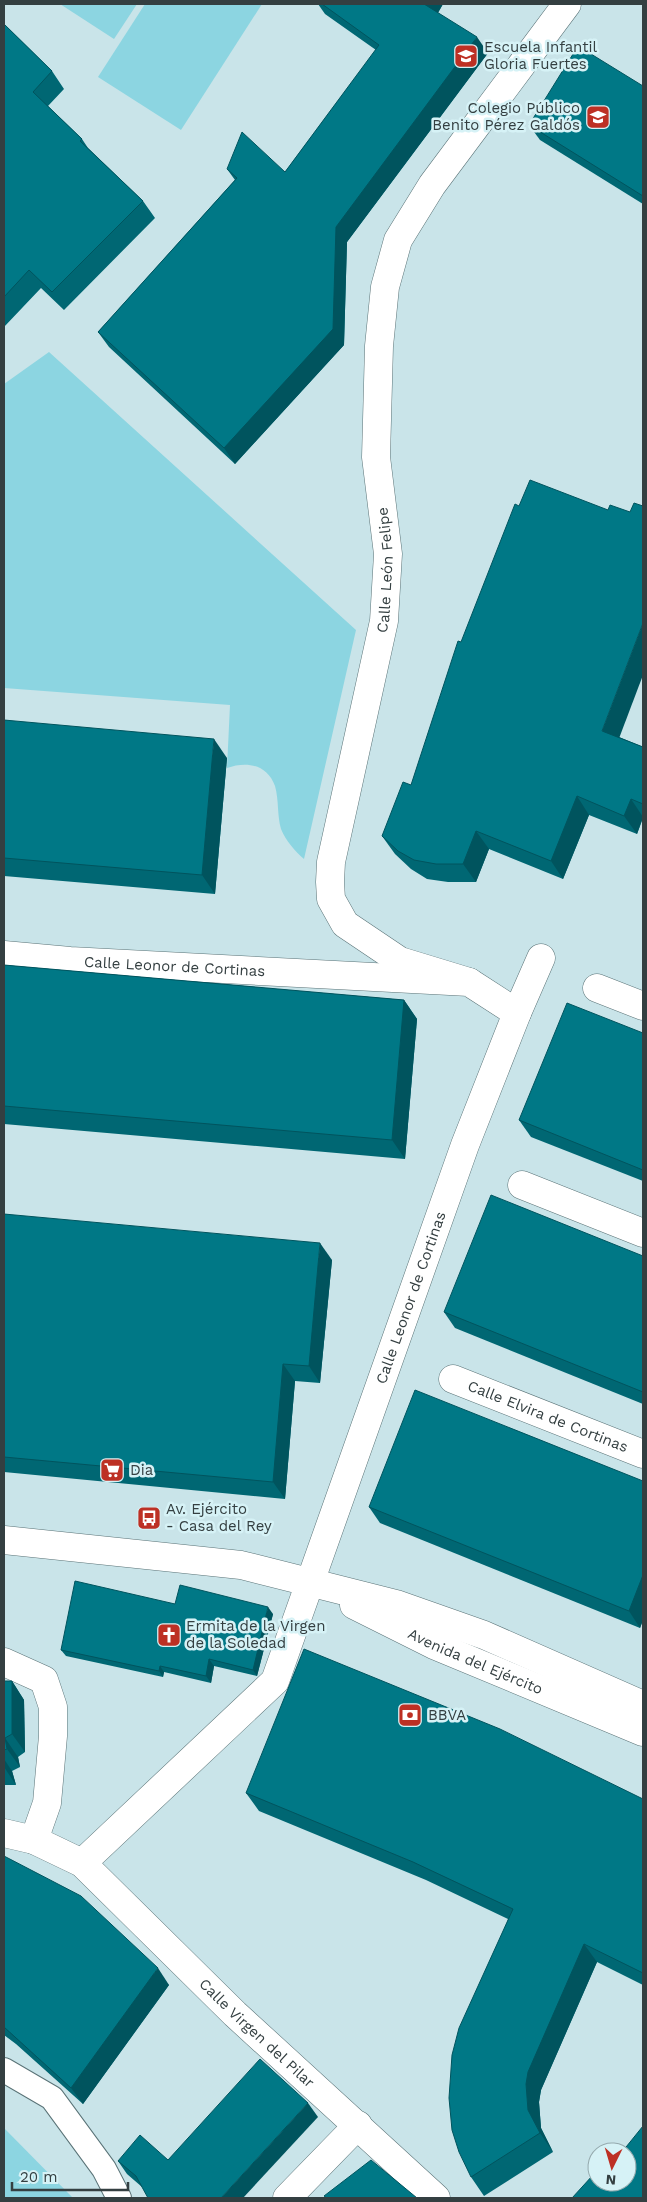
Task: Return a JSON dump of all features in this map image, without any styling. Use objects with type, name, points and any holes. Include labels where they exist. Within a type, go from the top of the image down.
[{"type":"street","name":"Calle León Felipe","points":[[469,982],[400,961],[345,924],[331,899],[331,862],[384,621],[388,554],[376,457],[379,346],[384,297],[398,240],[432,185],[567,4]]},
{"type":"street","name":"Calle Leonor de Cortinas","points":[[4,955],[70,961],[469,982],[517,1013]]},
{"type":"street","name":"Calle Leonor de Cortinas","points":[[310,1583],[466,1145],[517,1013],[541,958]]},
{"type":"street","points":[[596,988],[643,1006]]},
{"type":"street","points":[[522,1185],[643,1233]]},
{"type":"street","name":"Calle Elvira de Cortinas","points":[[454,1379],[643,1454]]},
{"type":"street","name":"Avenida del Ejército","points":[[4,1540],[241,1565],[310,1583],[434,1645],[639,1710]]},
{"type":"street","points":[[82,1863],[275,1681],[310,1583]]},
{"type":"street","points":[[4,1662],[44,1680],[53,1707],[47,1803],[34,1840]]},
{"type":"street","name":"Calle Virgen del Pilar","points":[[4,1833],[34,1840],[82,1863],[235,2014],[358,2124],[436,2198]]},
{"type":"street","points":[[4,2070],[52,2098],[104,2169],[119,2198]]},
{"type":"street","points":[[287,2198],[358,2124]]},
{"type":"shaded area","points":[[60,4],[137,4],[114,39]]},
{"type":"shaded area","points":[[145,4],[262,4],[181,130],[98,77]]},
{"type":"shaded area","points":[[49,352],[356,630],[304,859],[291,846],[281,829],[275,786],[267,773],[255,766],[248,765],[227,768],[230,705],[4,688],[4,384]]},
{"type":"shaded area","points":[[4,2128],[73,2198],[4,2198]]},
{"type":"building","points":[[322,4],[424,4],[477,37],[336,227],[333,329],[224,448],[98,332],[237,178],[227,169],[242,132],[285,172],[379,45]]},
{"type":"building","points":[[4,24],[52,71],[33,92],[82,139],[80,141],[143,201],[52,292],[29,270],[4,297]]},
{"type":"building","name":"Colegio Público Benito Pérez Galdós","points":[[578,46],[643,86],[643,196],[529,125]]},
{"type":"building","points":[[530,480],[608,510],[610,505],[630,512],[634,503],[643,506],[643,623],[602,731],[643,747],[643,804],[631,799],[624,816],[577,796],[551,861],[476,831],[463,864],[436,864],[414,860],[398,851],[382,836],[403,782],[411,785],[458,641],[461,642],[515,504],[519,506]]},
{"type":"building","points":[[4,720],[214,739],[202,875],[4,858]]},
{"type":"building","points":[[4,965],[404,1000],[392,1140],[4,1106]]},
{"type":"building","points":[[567,1003],[643,1033],[643,1170],[519,1120]]},
{"type":"building","points":[[491,1195],[643,1256],[643,1392],[444,1312]]},
{"type":"building","points":[[4,1214],[320,1243],[309,1366],[283,1364],[273,1482],[4,1457]]},
{"type":"building","points":[[415,1390],[643,1481],[643,1575],[629,1611],[369,1507]]},
{"type":"building","name":"Ermita de la Virgen de la Soledad","points":[[75,1581],[175,1604],[180,1585],[268,1607],[253,1670],[209,1659],[206,1676],[160,1666],[159,1671],[61,1650]]},
{"type":"building","points":[[304,1649],[500,1729],[643,1799],[643,1973],[584,1944],[528,2072],[526,2084],[528,2110],[540,2133],[471,2177],[459,2152],[452,2130],[449,2098],[452,2055],[459,2028],[513,1909],[413,1862],[246,1793]]},
{"type":"building","points":[[4,1681],[12,1681],[12,1734],[5,1738],[7,1749],[4,1750]]},
{"type":"building","points":[[4,1856],[81,1896],[158,1968],[71,2088],[4,2027]]},
{"type":"building","points":[[260,2059],[308,2103],[221,2198],[148,2198],[136,2176],[118,2161],[140,2135],[168,2160]]},
{"type":"building","points":[[643,2126],[643,2198],[572,2198],[587,2182],[587,2192],[637,2192],[637,2142],[630,2142]]},
{"type":"building","points":[[371,2160],[417,2198],[327,2198],[324,2196]]},
{"type":"place","name":"Escuela Infantil Gloria Fuertes","points":[[466,56]]},
{"type":"place","name":"Colegio Público Benito Pérez Galdós","points":[[598,117]]},
{"type":"place","name":"Dia","points":[[112,1470]]},
{"type":"place","name":"Av. Ejército - Casa del Rey","points":[[149,1518]]},
{"type":"place","name":"Ermita de la Virgen de la Soledad","points":[[169,1635]]},
{"type":"place","name":"BBVA","points":[[410,1715]]}]
